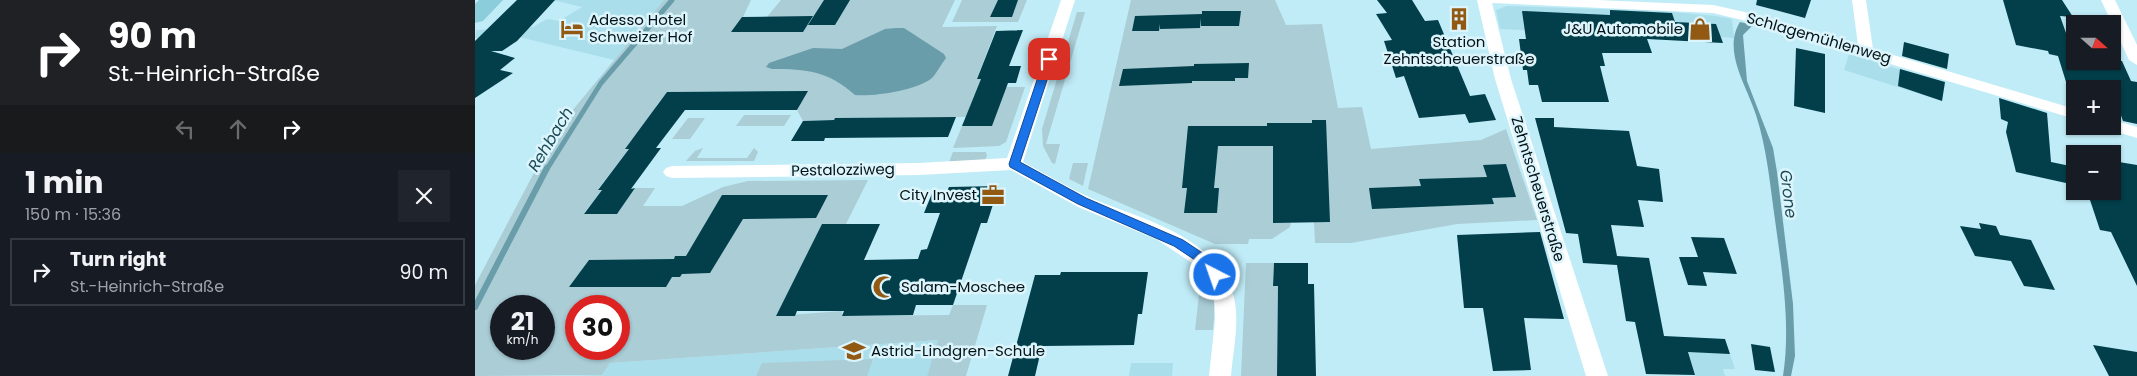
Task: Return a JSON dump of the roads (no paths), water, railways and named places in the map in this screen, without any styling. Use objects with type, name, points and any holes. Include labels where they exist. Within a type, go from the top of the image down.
[{"type":"main road","points":[[475,16],[492,0]]},
{"type":"street","points":[[1068,0],[1014,164],[1082,201],[1179,243],[1200,257],[1215,275],[1223,290],[1225,313],[1220,376]]},
{"type":"street","name":"Zehntscheuerstraße","points":[[1483,0],[1503,79],[1597,376]]},
{"type":"street","name":"Schlagemühlenweg","points":[[1496,0],[1713,9],[1749,17],[2066,111]]},
{"type":"street","points":[[1859,0],[1865,52]]},
{"type":"street","points":[[2108,0],[2137,60]]},
{"type":"street","points":[[2121,128],[2137,133]]},
{"type":"street","name":"Pestalozziweg","points":[[672,172],[919,169],[1014,164]]},
{"type":"waterway","name":"Rehbach","points":[[547,169],[601,83],[672,0]]},
{"type":"waterway","name":"Rehbach","points":[[475,307],[547,168]]},
{"type":"place","name":"Station Zehntscheuerstraße","points":[[1459,19]]},
{"type":"place","name":"Adesso Hotel Schweizer Hof","points":[[572,29]]},
{"type":"place","name":"J&U Automobile","points":[[1700,29]]},
{"type":"place","name":"City Invest","points":[[993,195]]},
{"type":"place","name":"Salam-Moschee","points":[[884,287]]},
{"type":"place","name":"Astrid-Lindgren-Schule","points":[[854,351]]},
{"type":"water label","name":"Grone","points":[[1789,194]]}]
